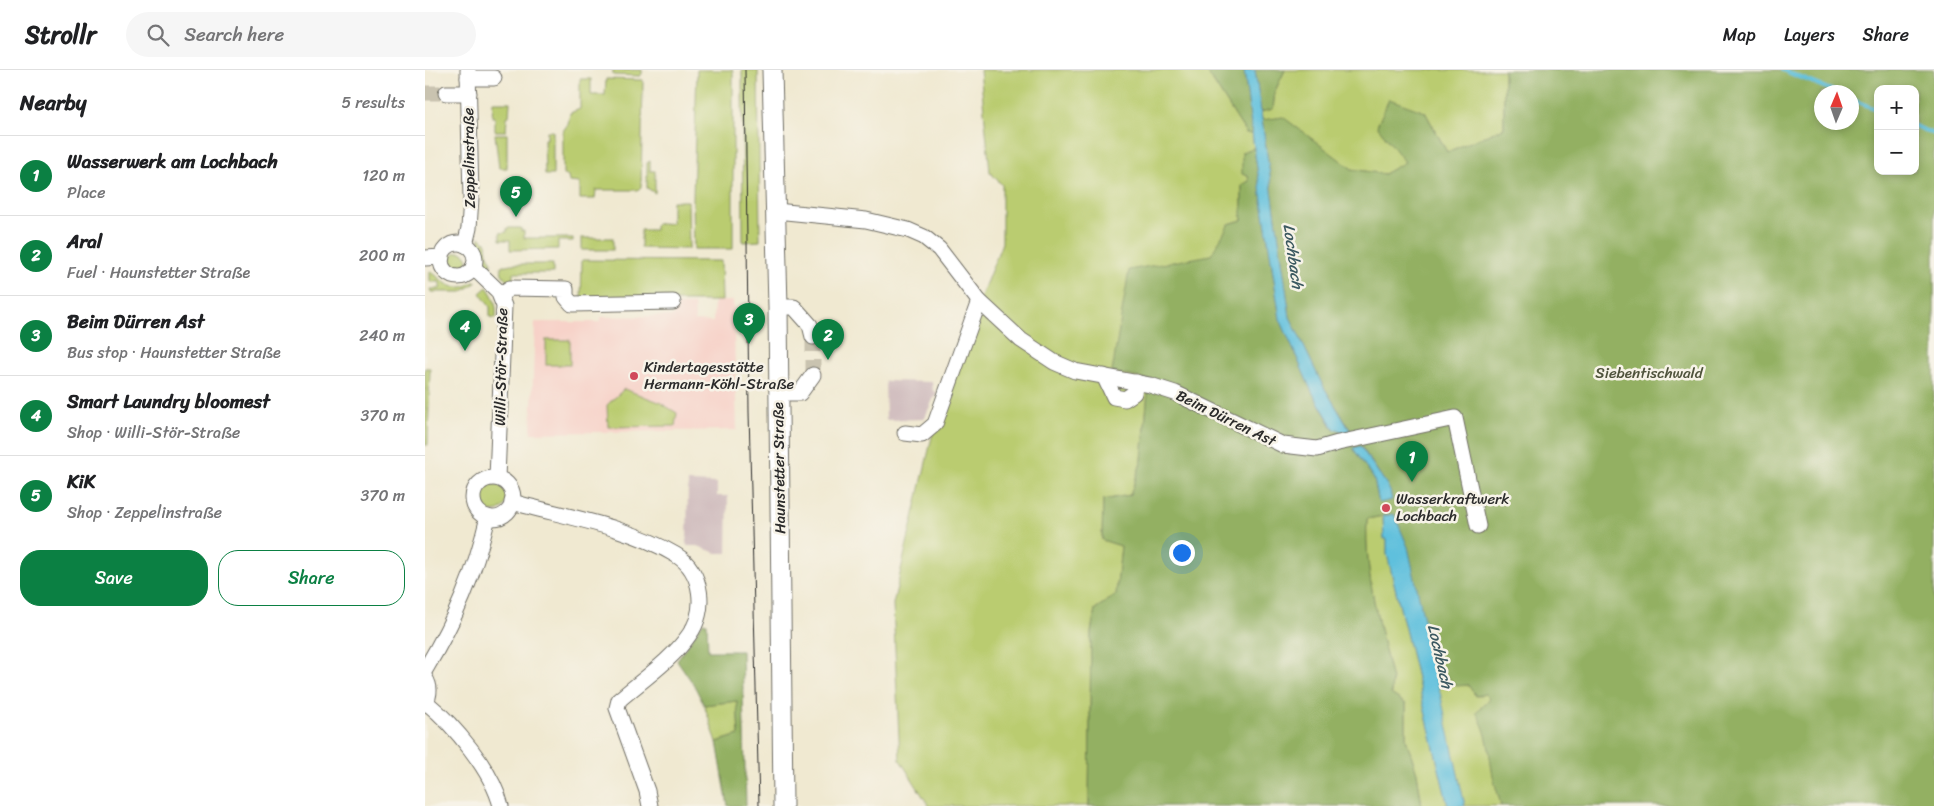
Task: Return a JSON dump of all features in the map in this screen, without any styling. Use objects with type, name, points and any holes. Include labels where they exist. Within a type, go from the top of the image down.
[{"type":"main road","name":"Haunstetter Straße","points":[[773,70],[778,307],[783,806]]},
{"type":"street","points":[[446,93],[468,80],[494,78]]},
{"type":"street","name":"Zeppelinstraße","points":[[465,245],[469,228],[471,198],[468,80]]},
{"type":"street","name":"Beim Dürren Ast","points":[[776,211],[866,220],[908,230],[924,237],[939,250],[979,301],[1021,340],[1054,362],[1075,371],[1136,382],[1175,393],[1283,445],[1317,449],[1359,438],[1455,418],[1478,526]]},
{"type":"street","points":[[465,245],[474,254],[473,267],[471,272],[463,277],[453,276],[443,267],[443,253],[450,246],[465,245]]},
{"type":"street","points":[[425,258],[442,258]]},
{"type":"street","name":"Willi-Stör-Straße","points":[[473,267],[493,286],[500,295],[504,306],[497,478]]},
{"type":"street","points":[[500,295],[510,288],[566,288],[566,297],[572,304],[673,302]]},
{"type":"street","points":[[905,433],[922,436],[935,424],[979,301]]},
{"type":"street","points":[[778,307],[794,307],[811,325],[813,337]]},
{"type":"street","points":[[778,392],[800,393],[813,375]]},
{"type":"street","points":[[497,478],[508,484],[513,502],[506,513],[501,516],[488,517],[482,515],[474,504],[474,490],[483,480],[497,478]]},
{"type":"street","points":[[513,502],[637,537],[677,555],[693,572],[701,597],[700,612],[690,635],[671,655],[619,700],[617,708],[647,791],[650,806]]},
{"type":"street","points":[[425,670],[460,606],[477,562],[488,517]]},
{"type":"street","points":[[425,678],[429,685],[426,703],[439,713],[471,750],[491,781],[501,806]]},
{"type":"shaded area","name":"Kindertagesstätte Hermann-Köhl-Straße","points":[[714,301],[733,301],[737,430],[531,433],[535,322],[600,322],[600,317],[673,316],[673,305],[694,305],[695,321],[713,322]]},
{"type":"shaded area","points":[[885,381],[932,382],[933,392],[937,391],[924,419],[886,420]]},
{"type":"shaded area","points":[[688,482],[717,483],[717,496],[728,496],[727,553],[716,553],[698,546],[687,546]]},
{"type":"green space","points":[[613,70],[642,70],[642,74],[640,76],[613,75]]},
{"type":"green space","points":[[697,70],[733,70],[733,249],[694,249],[693,198]]},
{"type":"green space","points":[[742,70],[758,70],[760,241],[743,242]]},
{"type":"green space","points":[[980,70],[1206,70],[1246,133],[1252,134],[1254,148],[1242,152],[1249,181],[1242,186],[1242,220],[1229,224],[1149,380],[1142,460],[1130,495],[1103,500],[1102,540],[1121,546],[1116,595],[1095,609],[1091,633],[1089,806],[929,806],[900,760],[893,604],[935,424],[1002,243],[1002,185],[990,172]]},
{"type":"green space","points":[[1206,70],[1244,70],[1252,134],[1246,133]]},
{"type":"green space","points":[[1255,70],[1285,70],[1275,91],[1273,109],[1261,112]]},
{"type":"green space","points":[[1285,70],[1504,70],[1504,128],[1447,152],[1425,112],[1377,126],[1406,162],[1384,174],[1352,169],[1283,118],[1262,120],[1261,112],[1273,109],[1275,91]]},
{"type":"green space","name":"Siebentischwald","points":[[1504,70],[1934,70],[1934,806],[1501,806],[1493,776],[1488,743],[1484,728],[1476,712],[1490,699],[1485,694],[1476,696],[1468,685],[1456,686],[1447,676],[1436,678],[1408,548],[1394,514],[1367,519],[1368,560],[1378,620],[1392,680],[1391,694],[1406,704],[1406,739],[1417,773],[1422,806],[1089,806],[1091,633],[1095,609],[1116,595],[1121,546],[1102,540],[1103,500],[1130,495],[1142,460],[1149,380],[1112,372],[1129,270],[1211,255],[1229,224],[1242,220],[1242,185],[1249,181],[1248,176],[1242,174],[1242,152],[1254,148],[1280,319],[1311,390],[1334,430],[1351,431],[1322,384],[1290,317],[1262,120],[1283,117],[1352,169],[1384,174],[1405,162],[1377,126],[1389,99],[1425,112],[1447,152],[1504,128]],"holes":[[[1361,446],[1387,485],[1379,502],[1374,479],[1353,448]]]},
{"type":"green space","points":[[580,79],[591,79],[591,95],[605,95],[606,79],[643,80],[641,187],[638,190],[596,190],[595,199],[580,199],[580,183],[569,182],[568,176],[563,175],[563,131],[568,124],[570,113],[580,109]]},
{"type":"green space","points":[[493,102],[510,102],[506,131],[495,131],[495,117],[492,117]]},
{"type":"green space","points":[[547,131],[553,131],[553,175],[545,175],[544,139],[547,139]]},
{"type":"green space","points":[[495,134],[507,134],[507,168],[499,168]]},
{"type":"green space","points":[[650,161],[650,171],[655,171],[655,193],[647,188],[647,163]]},
{"type":"green space","points":[[672,201],[688,201],[689,249],[641,248],[641,230],[655,230],[655,224],[672,223]]},
{"type":"green space","points":[[507,228],[521,228],[521,231],[524,231],[524,238],[573,238],[573,241],[558,241],[558,249],[510,250],[510,240],[500,240],[500,233],[507,232]]},
{"type":"green space","points":[[480,237],[486,243],[487,253],[492,263],[487,269],[481,264],[484,259],[478,249]]},
{"type":"green space","points":[[582,238],[613,238],[613,250],[582,250]]},
{"type":"green space","points":[[459,252],[465,255],[468,261],[465,267],[459,270],[453,267],[450,261],[453,255]]},
{"type":"green space","points":[[582,260],[721,261],[722,301],[581,301]]},
{"type":"green space","points":[[511,264],[553,264],[553,273],[513,273],[513,288],[502,274],[501,266]]},
{"type":"green space","points":[[430,271],[452,286],[462,287],[477,282],[462,292],[431,292],[430,289],[440,289],[440,282],[430,282]]},
{"type":"green space","points":[[487,287],[495,302],[496,318],[490,317],[490,307],[480,293]]},
{"type":"green space","points":[[546,340],[570,340],[570,365],[546,365]]},
{"type":"green space","points":[[425,368],[430,368],[428,445],[425,445]]},
{"type":"green space","points":[[624,389],[659,402],[677,413],[675,426],[608,427],[607,405]]},
{"type":"green space","points":[[493,484],[503,488],[507,498],[503,508],[493,512],[483,508],[479,498],[483,488]]},
{"type":"green space","points":[[1383,516],[1384,538],[1387,539],[1387,554],[1448,806],[1422,806],[1417,773],[1406,739],[1406,704],[1391,694],[1392,680],[1370,580],[1367,540],[1367,519]]},
{"type":"green space","points":[[703,622],[707,623],[708,651],[742,651],[746,806],[728,806],[717,742],[739,735],[737,701],[704,705],[694,685],[677,660]]},
{"type":"green space","points":[[1447,676],[1456,685],[1468,685],[1476,696],[1485,694],[1490,699],[1477,712],[1485,728],[1501,806],[1465,806],[1436,678]]},
{"type":"green space","points":[[737,701],[739,735],[717,742],[704,705]]},
{"type":"water","points":[[1244,70],[1255,70],[1290,317],[1322,384],[1351,432],[1343,433],[1338,429],[1335,430],[1311,390],[1280,319]]},
{"type":"water","points":[[1360,446],[1387,485],[1392,500],[1379,503],[1374,479],[1353,448]]},
{"type":"water","points":[[1394,514],[1408,547],[1465,806],[1448,806],[1387,554],[1387,539],[1384,539],[1383,516]]},
{"type":"waterway","points":[[1782,70],[1819,85]]},
{"type":"waterway","points":[[1859,102],[1874,108]]},
{"type":"waterway","points":[[1919,128],[1934,134]]},
{"type":"tunnel","points":[[425,93],[446,93]]},
{"type":"tunnel","points":[[813,337],[813,375]]},
{"type":"tram line","points":[[745,70],[749,412],[759,806]]},
{"type":"place","name":"KiK","points":[[516,217]]},
{"type":"place","name":"Beim Dürren Ast","points":[[749,344]]},
{"type":"place","name":"Smart Laundry bloomest","points":[[465,351]]},
{"type":"place","name":"Aral","points":[[828,360]]},
{"type":"place","name":"Kindertagesstätte Hermann-Köhl-Straße","points":[[634,376]]},
{"type":"place","name":"Wasserwerk am Lochbach","points":[[1412,482]]},
{"type":"place","name":"Wasserkraftwerk Lochbach","points":[[1386,508]]},
{"type":"water label","name":"Lochbach","points":[[1294,256]]},
{"type":"water label","name":"Lochbach","points":[[1441,656]]}]
